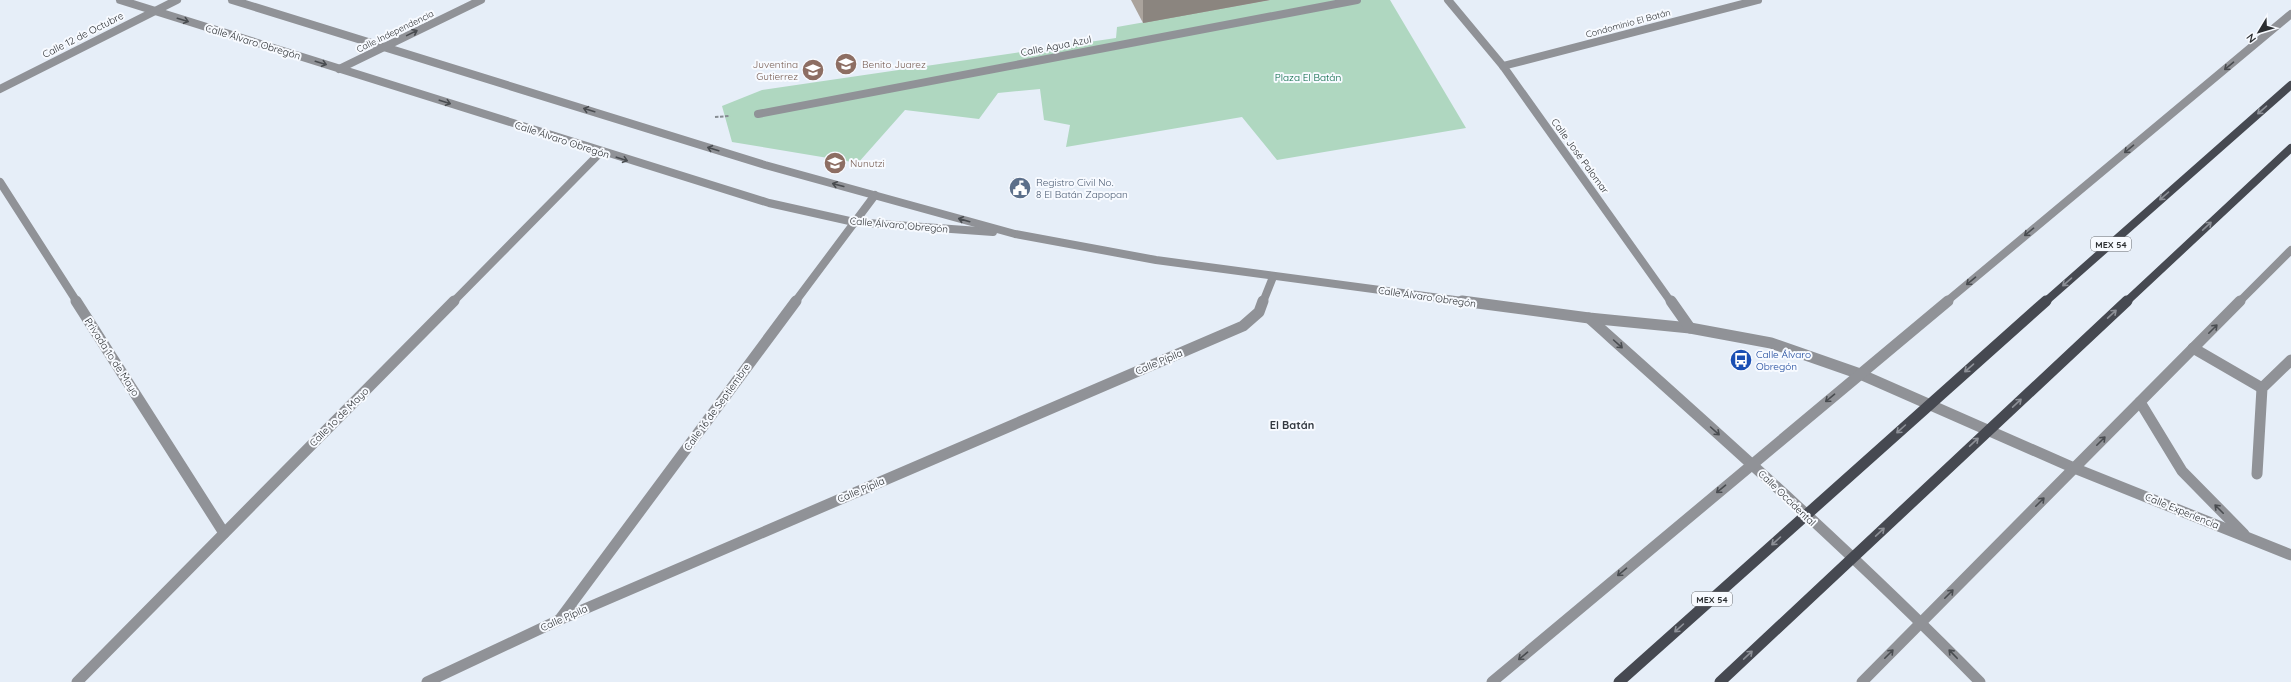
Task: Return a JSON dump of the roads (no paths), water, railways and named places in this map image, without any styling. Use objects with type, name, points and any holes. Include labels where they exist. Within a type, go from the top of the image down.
[{"type":"main road","name":"MEX 54","points":[[1619,682],[1930,403],[2291,85]]},
{"type":"main road","points":[[1720,682],[1988,429],[2291,148]]},
{"type":"street","name":"Calle Álvaro Obregón","points":[[120,0],[601,152],[769,203],[854,222],[1015,234]]},
{"type":"street","name":"Calle 12 de Octubre","points":[[0,89],[177,0]]},
{"type":"street","name":"Calle Álvaro Obregón","points":[[232,0],[765,165],[1015,234],[1156,260],[1273,277],[1589,318],[1690,328],[1771,343],[1860,374],[1988,429]]},
{"type":"street","name":"Calle Independencia","points":[[339,69],[481,0]]},
{"type":"street","name":"Calle Agua Azul","points":[[758,114],[1357,0]]},
{"type":"street","name":"Calle José Palomar","points":[[1448,0],[1503,66],[1690,328]]},
{"type":"street","name":"Condominio El Batán","points":[[1503,66],[1758,0]]},
{"type":"street","points":[[1492,682],[2291,14]]},
{"type":"street","name":"Calle 1o de Mayo","points":[[77,682],[601,152]]},
{"type":"street","name":"Privada 1o de Mayo","points":[[0,182],[224,533]]},
{"type":"street","name":"Calle 16 de Septiembre","points":[[559,620],[875,195]]},
{"type":"street","points":[[1862,682],[2291,250]]},
{"type":"street","name":"Calle Pípila","points":[[427,682],[559,620],[1243,326],[1259,312],[1273,277]]},
{"type":"street","name":"Calle Occidental","points":[[1589,318],[1751,464],[1921,622],[1980,682]]},
{"type":"street","points":[[2194,348],[2262,388]]},
{"type":"street","points":[[2257,474],[2262,388],[2291,360]]},
{"type":"street","points":[[2140,402],[2182,471],[2247,537]]},
{"type":"street","name":"Calle Experiencia","points":[[1988,429],[2074,468],[2291,555]]},
{"type":"place","name":"Benito Juarez","points":[[846,64]]},
{"type":"place","name":"Juventina Gutierrez","points":[[813,70]]},
{"type":"place","name":"Nunutzi","points":[[835,163]]},
{"type":"place","name":"Registro Civil No. 8 El Batán Zapopan","points":[[1020,188]]},
{"type":"place","name":"Calle Álvaro Obregón","points":[[1741,360]]},
{"type":"district","name":"El Batán","points":[[1292,425]]},
{"type":"park label","name":"Plaza El Batán","points":[[1308,77]]}]
